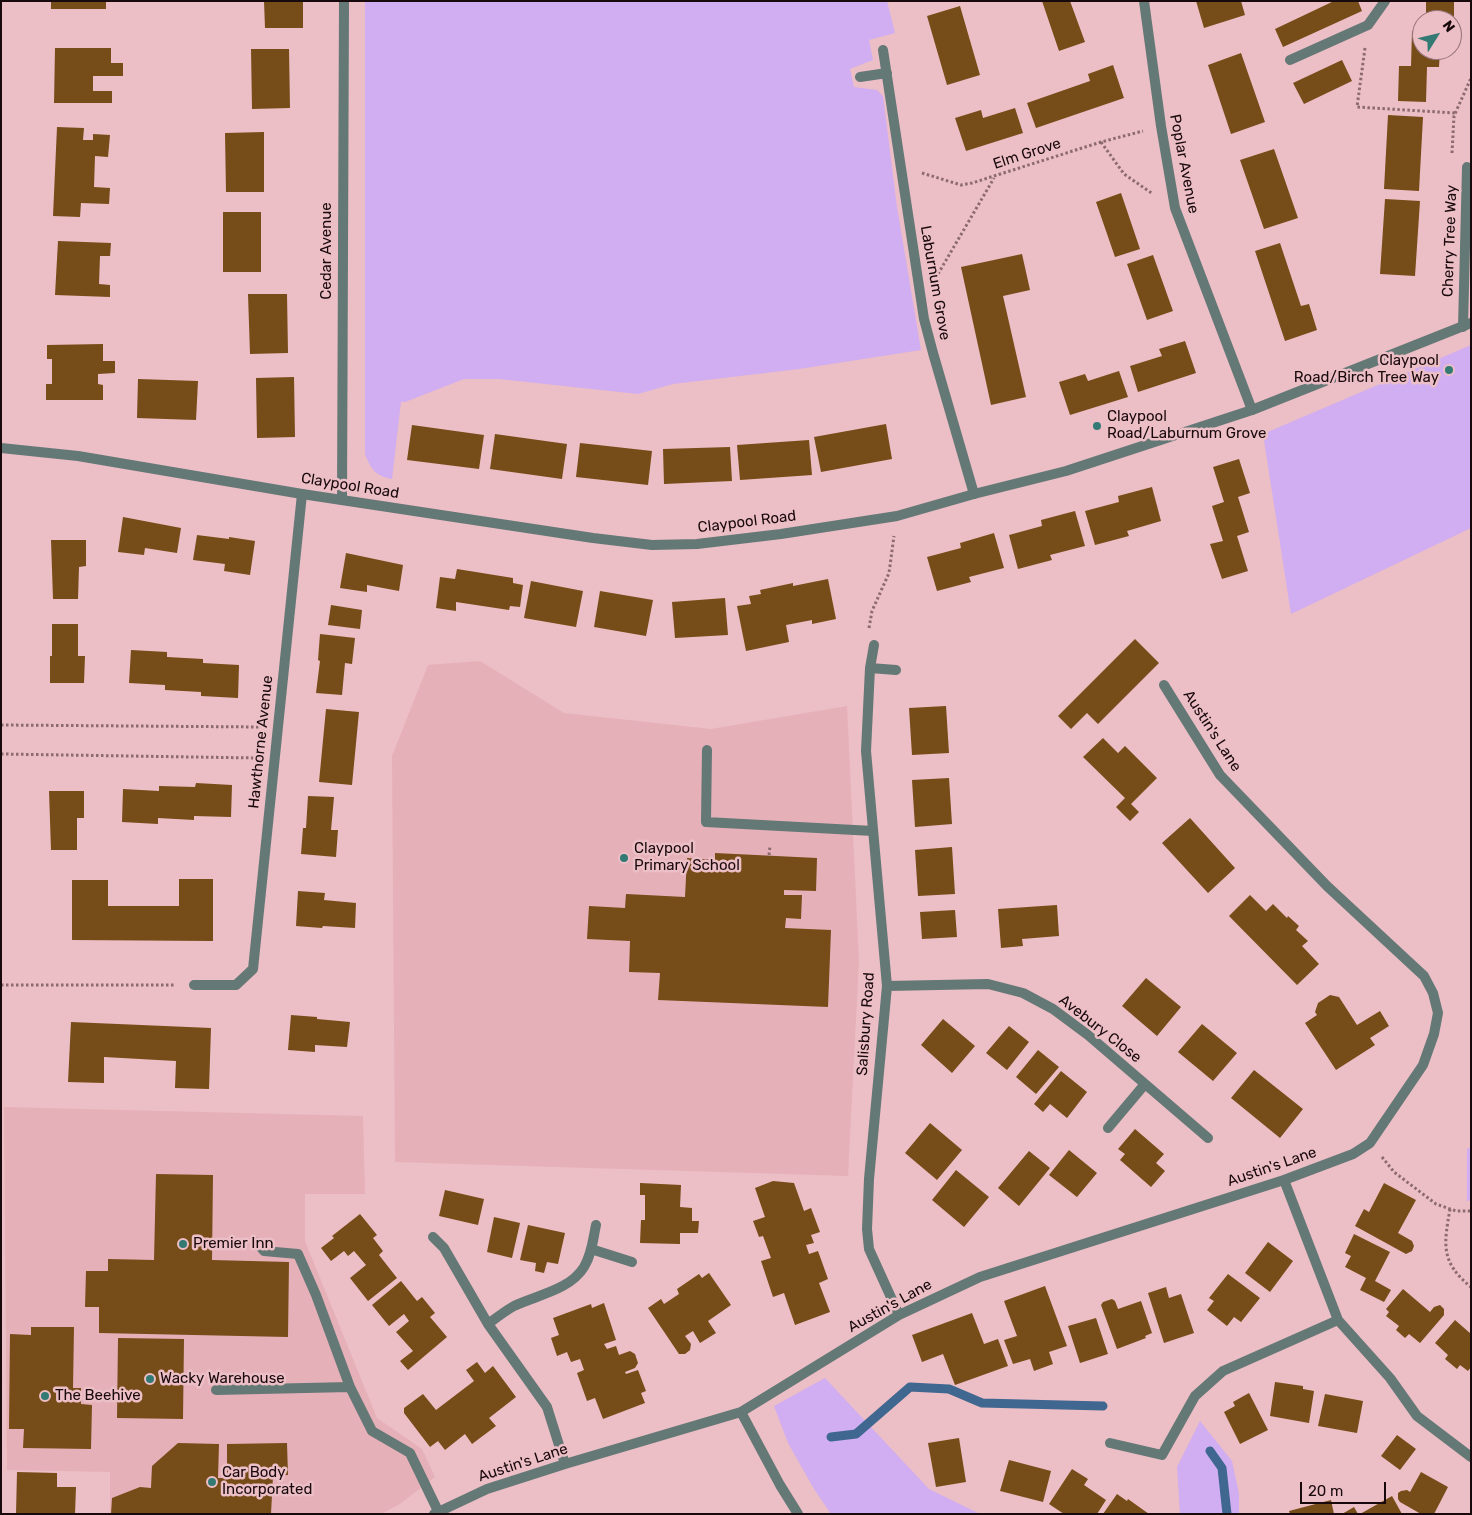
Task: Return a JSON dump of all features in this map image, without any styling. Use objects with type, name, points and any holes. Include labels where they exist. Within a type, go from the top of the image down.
[{"type":"street","name":"Cedar Avenue","points":[[342,500],[344,1]]},
{"type":"street","name":"Poplar Avenue","points":[[1144,1],[1161,126],[1175,208],[1252,410]]},
{"type":"street","points":[[1290,60],[1368,25],[1385,1]]},
{"type":"street","name":"Laburnum Grove","points":[[883,50],[922,301],[933,353],[974,494]]},
{"type":"street","points":[[860,77],[886,73]]},
{"type":"street","name":"Cherry Tree Way","points":[[1467,167],[1467,325]]},
{"type":"street","name":"Claypool Road","points":[[1,448],[78,456],[302,494],[593,538],[652,545],[697,544],[781,534],[897,516],[1066,471],[1252,410],[1467,325]]},
{"type":"street","name":"Hawthorne Avenue","points":[[194,985],[236,985],[253,969],[302,494]]},
{"type":"street","name":"Salisbury Road","points":[[874,644],[870,668],[866,751],[887,986],[866,1229],[869,1249],[900,1315]]},
{"type":"street","points":[[870,668],[896,670]]},
{"type":"street","name":"Austin's Lane","points":[[436,1513],[487,1489],[741,1412],[900,1315],[980,1277],[1284,1180],[1352,1154],[1370,1143],[1423,1065],[1434,1034],[1438,1013],[1433,993],[1424,976],[1328,886],[1220,775],[1164,685]]},
{"type":"street","points":[[707,750],[706,822],[873,831]]},
{"type":"street","name":"Avebury Close","points":[[887,986],[988,984],[1024,994],[1053,1009],[1088,1035],[1208,1138]]},
{"type":"street","name":"Avebury Close","points":[[1108,1128],[1145,1084]]},
{"type":"street","points":[[1284,1180],[1338,1320],[1390,1378],[1417,1416],[1471,1457]]},
{"type":"street","points":[[488,1324],[513,1307],[561,1287],[574,1279],[589,1258],[596,1225]]},
{"type":"street","points":[[433,1237],[444,1248],[488,1324],[547,1408],[565,1464]]},
{"type":"street","points":[[256,1242],[264,1252],[298,1254],[316,1296],[350,1388],[372,1431],[410,1453],[436,1513]]},
{"type":"street","points":[[591,1249],[632,1262]]},
{"type":"street","points":[[1110,1443],[1162,1455],[1195,1396],[1223,1370],[1338,1320]]},
{"type":"street","points":[[216,1390],[350,1388]]},
{"type":"street","points":[[741,1412],[780,1485],[798,1514]]},
{"type":"path","points":[[1368,25],[1357,107],[1455,113]]},
{"type":"path","name":"Cherry Tree Way","points":[[1467,167],[1452,156],[1454,116],[1471,78]]},
{"type":"path","name":"Elm Grove","points":[[901,167],[961,185],[994,177],[1101,142],[1161,126]]},
{"type":"path","points":[[1101,142],[1124,174],[1175,208]]},
{"type":"path","points":[[922,301],[994,177]]},
{"type":"path","points":[[874,644],[868,633],[872,610],[889,573],[897,516]]},
{"type":"path","points":[[1,725],[278,727]]},
{"type":"path","points":[[1,754],[275,758]]},
{"type":"path","points":[[1,985],[194,985]]},
{"type":"path","points":[[1370,1143],[1394,1172],[1436,1204],[1456,1211],[1471,1211]]},
{"type":"path","points":[[1450,1209],[1444,1242],[1448,1257],[1453,1268],[1471,1287]]},
{"type":"shaded area","points":[[365,1],[887,1],[895,33],[869,40],[873,60],[850,69],[854,87],[877,90],[883,96],[897,207],[921,350],[799,369],[673,384],[638,394],[499,379],[464,379],[401,402],[392,479],[378,474],[372,468],[365,454]]},
{"type":"shaded area","points":[[1471,345],[1471,528],[1291,614],[1263,434]]},
{"type":"shaded area","name":"Claypool Primary School","points":[[480,661],[564,713],[711,729],[847,706],[859,961],[848,1176],[395,1162],[392,756],[428,665]]},
{"type":"shaded area","points":[[4,1107],[363,1116],[365,1194],[305,1194],[305,1241],[377,1418],[422,1449],[435,1477],[400,1504],[381,1514],[110,1514],[110,1472],[7,1470]]},
{"type":"shaded area","points":[[1471,1147],[1471,1200],[1467,1201],[1467,1149]]},
{"type":"shaded area","points":[[825,1378],[929,1489],[980,1514],[831,1514],[814,1489],[788,1443],[774,1406]]},
{"type":"shaded area","points":[[1200,1421],[1232,1461],[1239,1494],[1239,1514],[1180,1514],[1177,1467]]},
{"type":"building","points":[[51,1],[106,1],[106,9],[51,9]]},
{"type":"building","points":[[264,1],[303,1],[303,28],[265,28]]},
{"type":"building","points":[[1042,1],[1070,1],[1085,42],[1059,51]]},
{"type":"building","points":[[1196,1],[1241,1],[1245,15],[1204,28]]},
{"type":"building","points":[[1334,1],[1358,1],[1362,11],[1283,47],[1275,29]]},
{"type":"building","points":[[1426,1],[1454,1],[1454,10],[1426,10]]},
{"type":"building","points":[[960,6],[980,75],[947,85],[927,16]]},
{"type":"building","points":[[1412,31],[1412,60],[1439,60],[1439,67],[1427,67],[1426,102],[1398,101],[1399,66],[1411,66]]},
{"type":"building","points":[[55,48],[111,48],[111,63],[123,63],[123,76],[93,76],[93,91],[112,91],[112,103],[54,103]]},
{"type":"building","points":[[251,49],[289,49],[290,108],[252,109]]},
{"type":"building","points":[[1241,53],[1265,122],[1231,134],[1208,65]]},
{"type":"building","points":[[1342,60],[1352,81],[1304,104],[1293,83]]},
{"type":"building","points":[[1113,65],[1124,98],[1036,128],[1027,103],[1090,81],[1088,74]]},
{"type":"building","points":[[1015,108],[1023,133],[966,151],[955,118],[981,110],[983,118]]},
{"type":"building","points":[[1388,115],[1423,117],[1419,191],[1384,189]]},
{"type":"building","points":[[57,127],[84,128],[83,140],[93,140],[93,134],[110,135],[108,157],[95,156],[94,187],[110,188],[109,204],[81,203],[80,217],[53,216]]},
{"type":"building","points":[[264,132],[264,192],[226,192],[225,133]]},
{"type":"building","points":[[1274,149],[1298,218],[1264,229],[1240,160]]},
{"type":"building","points":[[1121,193],[1140,249],[1115,257],[1096,202]]},
{"type":"building","points":[[1385,199],[1420,201],[1415,276],[1380,274]]},
{"type":"building","points":[[223,212],[261,212],[261,272],[223,272]]},
{"type":"building","points":[[58,241],[111,243],[110,256],[100,256],[99,284],[110,285],[110,297],[55,295]]},
{"type":"building","points":[[1280,243],[1301,306],[1309,304],[1317,330],[1285,341],[1255,251]]},
{"type":"building","points":[[1022,254],[1030,290],[1003,296],[1026,397],[991,405],[961,267]]},
{"type":"building","points":[[1153,255],[1173,311],[1147,320],[1127,264]]},
{"type":"building","points":[[248,294],[287,294],[288,353],[250,354]]},
{"type":"building","points":[[1185,341],[1196,373],[1138,392],[1130,366],[1162,356],[1159,349]]},
{"type":"building","points":[[103,344],[103,361],[115,361],[115,373],[98,374],[98,384],[103,385],[103,400],[46,400],[46,384],[52,384],[52,359],[47,359],[47,345]]},
{"type":"building","points":[[1119,371],[1128,397],[1070,415],[1059,382],[1085,374],[1088,381]]},
{"type":"building","points":[[294,377],[295,437],[257,438],[256,378]]},
{"type":"building","points":[[138,379],[198,381],[196,420],[137,418]]},
{"type":"building","points":[[886,424],[892,459],[821,472],[814,437]]},
{"type":"building","points":[[412,425],[484,435],[479,469],[407,460]]},
{"type":"building","points":[[495,434],[567,444],[562,479],[490,469]]},
{"type":"building","points":[[809,440],[812,475],[740,480],[737,445]]},
{"type":"building","points":[[580,443],[652,451],[648,485],[576,477]]},
{"type":"building","points":[[730,447],[732,481],[664,484],[663,449]]},
{"type":"building","points":[[1239,459],[1250,493],[1238,497],[1249,532],[1237,536],[1248,571],[1222,579],[1210,544],[1223,541],[1212,506],[1224,502],[1213,467]]},
{"type":"building","points":[[1152,487],[1161,521],[1127,531],[1129,536],[1095,545],[1085,511],[1119,502],[1118,496]]},
{"type":"building","points":[[1075,511],[1085,546],[1050,555],[1052,560],[1018,569],[1009,535],[1042,526],[1041,520]]},
{"type":"building","points":[[123,517],[181,528],[177,553],[145,548],[144,555],[118,552]]},
{"type":"building","points":[[994,533],[1004,568],[969,577],[971,582],[937,591],[927,557],[961,548],[960,543]]},
{"type":"building","points":[[197,535],[255,541],[250,575],[224,571],[225,564],[193,560]]},
{"type":"building","points":[[51,540],[86,540],[86,566],[79,567],[78,599],[53,599]]},
{"type":"building","points":[[346,553],[403,565],[399,591],[367,585],[367,592],[340,588]]},
{"type":"building","points":[[457,569],[513,578],[513,583],[523,585],[520,607],[510,606],[509,610],[456,602],[456,611],[436,608],[440,577],[455,579]]},
{"type":"building","points":[[828,579],[836,619],[812,624],[812,620],[786,625],[789,642],[746,651],[737,606],[751,604],[749,596],[761,594],[760,590],[793,583],[793,586]]},
{"type":"building","points":[[531,581],[583,591],[576,627],[524,618]]},
{"type":"building","points":[[600,591],[653,600],[646,636],[594,627]]},
{"type":"building","points":[[725,598],[728,635],[675,638],[672,602]]},
{"type":"building","points":[[331,605],[362,610],[360,629],[328,625]]},
{"type":"building","points":[[52,624],[78,624],[78,656],[85,656],[84,683],[50,683]]},
{"type":"building","points":[[320,634],[355,638],[352,664],[345,663],[342,695],[316,693],[320,661],[318,660]]},
{"type":"building","points":[[1135,639],[1159,663],[1098,724],[1087,713],[1071,729],[1058,716]]},
{"type":"building","points":[[131,650],[167,652],[167,657],[203,659],[203,663],[239,665],[238,698],[201,696],[201,692],[165,690],[165,685],[129,683]]},
{"type":"building","points":[[946,706],[949,753],[912,755],[909,708]]},
{"type":"building","points":[[326,709],[359,712],[352,785],[319,782]]},
{"type":"building","points":[[1103,738],[1118,753],[1125,746],[1157,778],[1131,804],[1139,812],[1130,821],[1116,807],[1125,798],[1083,757]]},
{"type":"building","points":[[949,778],[952,824],[915,827],[912,780]]},
{"type":"building","points":[[196,783],[232,785],[231,817],[194,816],[194,820],[158,818],[158,824],[122,822],[123,789],[159,791],[159,786],[195,787]]},
{"type":"building","points":[[49,791],[84,791],[84,818],[77,818],[77,850],[51,850]]},
{"type":"building","points":[[308,796],[334,797],[331,830],[338,830],[336,857],[301,854],[303,828],[306,828]]},
{"type":"building","points":[[1190,818],[1235,868],[1208,893],[1162,843]]},
{"type":"building","points":[[952,847],[955,894],[918,896],[915,850]]},
{"type":"building","points":[[715,853],[817,858],[816,891],[784,890],[784,895],[802,895],[801,919],[786,918],[785,928],[831,930],[828,1007],[658,1000],[660,973],[629,972],[630,941],[587,939],[589,906],[625,908],[626,894],[685,897],[687,858],[715,860]]},
{"type":"building","points":[[179,879],[213,879],[213,941],[72,940],[72,880],[108,880],[108,906],[179,906]]},
{"type":"building","points":[[298,891],[325,893],[324,900],[356,903],[355,928],[296,926]]},
{"type":"building","points":[[1250,895],[1266,911],[1273,904],[1287,918],[1288,916],[1299,926],[1296,930],[1308,941],[1302,946],[1319,964],[1297,985],[1229,916]]},
{"type":"building","points":[[1057,905],[1059,936],[1022,939],[1023,946],[1001,948],[998,909]]},
{"type":"building","points":[[955,910],[957,937],[922,939],[920,912]]},
{"type":"building","points":[[1146,978],[1181,1007],[1157,1036],[1122,1006]]},
{"type":"building","points":[[1330,995],[1339,997],[1357,1025],[1380,1011],[1389,1026],[1370,1038],[1375,1045],[1336,1070],[1305,1023],[1317,1015],[1315,1012],[1318,1003]]},
{"type":"building","points":[[291,1015],[350,1022],[347,1047],[315,1045],[315,1052],[288,1050]]},
{"type":"building","points":[[943,1019],[975,1046],[952,1073],[921,1045]]},
{"type":"building","points":[[71,1022],[211,1028],[209,1089],[175,1088],[176,1061],[104,1057],[104,1083],[68,1082]]},
{"type":"building","points":[[1202,1024],[1237,1053],[1213,1081],[1178,1052]]},
{"type":"building","points":[[1009,1026],[1029,1042],[1007,1070],[986,1053]]},
{"type":"building","points":[[1038,1050],[1059,1067],[1036,1094],[1016,1077]]},
{"type":"building","points":[[1254,1070],[1303,1109],[1280,1138],[1231,1098]]},
{"type":"building","points":[[1061,1071],[1087,1092],[1067,1118],[1050,1104],[1043,1112],[1034,1104]]},
{"type":"building","points":[[930,1123],[962,1150],[937,1180],[905,1153]]},
{"type":"building","points":[[1135,1129],[1164,1154],[1156,1163],[1165,1171],[1151,1187],[1120,1160],[1125,1154],[1118,1149]]},
{"type":"building","points":[[1069,1150],[1097,1173],[1077,1197],[1049,1175]]},
{"type":"building","points":[[1029,1151],[1050,1168],[1019,1206],[998,1188]]},
{"type":"building","points":[[956,1170],[989,1197],[964,1227],[932,1200]]},
{"type":"building","name":"Premier Inn","points":[[156,1174],[213,1175],[212,1260],[289,1262],[288,1337],[99,1333],[99,1307],[85,1307],[86,1271],[108,1271],[108,1259],[154,1260]]},
{"type":"building","points":[[773,1181],[794,1183],[804,1211],[811,1208],[820,1232],[811,1235],[814,1243],[806,1245],[809,1254],[818,1251],[828,1279],[819,1283],[830,1312],[795,1325],[784,1293],[773,1297],[761,1261],[771,1258],[763,1236],[759,1237],[753,1221],[765,1217],[755,1188]]},
{"type":"building","points":[[640,1183],[681,1185],[680,1207],[692,1208],[692,1221],[699,1221],[698,1233],[680,1233],[680,1244],[640,1243],[641,1220],[645,1220],[645,1195],[640,1195]]},
{"type":"building","points":[[1384,1183],[1416,1200],[1398,1233],[1412,1241],[1414,1246],[1412,1251],[1406,1254],[1355,1226],[1364,1209],[1369,1212]]},
{"type":"building","points":[[445,1190],[484,1199],[478,1225],[439,1216]]},
{"type":"building","points":[[360,1214],[377,1235],[373,1238],[383,1251],[379,1255],[397,1278],[368,1301],[350,1278],[366,1265],[354,1251],[348,1256],[344,1251],[331,1261],[321,1248],[334,1238],[332,1236]]},
{"type":"building","points":[[494,1217],[520,1223],[512,1258],[487,1252]]},
{"type":"building","points":[[528,1225],[565,1233],[558,1264],[547,1262],[544,1273],[535,1271],[536,1263],[520,1260]]},
{"type":"building","points":[[1354,1234],[1390,1252],[1375,1281],[1391,1290],[1384,1302],[1360,1290],[1366,1278],[1345,1267],[1351,1256],[1345,1253]]},
{"type":"building","points":[[1268,1242],[1293,1261],[1270,1292],[1245,1273]]},
{"type":"building","points":[[709,1273],[731,1305],[708,1321],[716,1333],[700,1343],[693,1331],[685,1336],[691,1344],[690,1350],[685,1354],[679,1354],[648,1308],[661,1299],[664,1304],[679,1294],[677,1289],[699,1274],[702,1278]]},
{"type":"building","points":[[1228,1274],[1260,1298],[1241,1322],[1234,1317],[1227,1326],[1207,1310],[1214,1301],[1209,1298]]},
{"type":"building","points":[[401,1281],[417,1301],[422,1297],[435,1313],[430,1317],[447,1337],[408,1370],[400,1361],[413,1351],[396,1332],[409,1321],[404,1314],[389,1326],[372,1305]]},
{"type":"building","points":[[1045,1286],[1067,1346],[1049,1352],[1053,1364],[1034,1371],[1030,1359],[1013,1364],[1004,1340],[1017,1336],[1004,1301]]},
{"type":"building","points":[[1166,1287],[1169,1298],[1181,1294],[1194,1333],[1164,1343],[1148,1293]]},
{"type":"building","points":[[1403,1289],[1430,1312],[1434,1307],[1440,1305],[1444,1309],[1444,1315],[1420,1343],[1409,1334],[1405,1338],[1396,1330],[1399,1326],[1386,1316],[1389,1312],[1386,1309]]},
{"type":"building","points":[[1112,1299],[1115,1301],[1118,1309],[1141,1301],[1152,1333],[1145,1336],[1146,1338],[1117,1349],[1101,1305],[1103,1302]]},
{"type":"building","points":[[604,1303],[616,1340],[604,1344],[607,1349],[616,1346],[619,1355],[630,1351],[635,1354],[638,1363],[635,1368],[625,1372],[626,1374],[638,1370],[646,1391],[641,1393],[645,1403],[603,1419],[595,1398],[587,1401],[577,1373],[584,1370],[580,1359],[571,1362],[567,1352],[557,1356],[551,1338],[559,1335],[553,1318],[591,1304],[592,1308]]},
{"type":"building","points":[[972,1313],[984,1344],[998,1339],[1008,1366],[955,1385],[943,1354],[922,1362],[912,1335]]},
{"type":"building","points":[[1096,1318],[1108,1354],[1080,1363],[1068,1326]]},
{"type":"building","points":[[1455,1320],[1471,1334],[1471,1367],[1468,1371],[1460,1365],[1457,1369],[1445,1359],[1448,1355],[1435,1343]]},
{"type":"building","name":"The Beehive","points":[[31,1327],[74,1327],[73,1388],[81,1388],[81,1404],[92,1405],[91,1449],[23,1448],[24,1429],[9,1429],[10,1334],[31,1335]]},
{"type":"building","name":"Wacky Warehouse","points":[[118,1338],[184,1339],[183,1419],[117,1418]]},
{"type":"building","points":[[477,1362],[485,1373],[493,1366],[516,1397],[489,1418],[496,1426],[472,1444],[465,1434],[445,1450],[438,1441],[430,1447],[404,1413],[404,1408],[423,1394],[436,1410],[474,1381],[466,1370]]},
{"type":"building","points":[[1275,1382],[1303,1386],[1303,1389],[1314,1391],[1309,1423],[1270,1416]]},
{"type":"building","points":[[1249,1393],[1268,1430],[1240,1444],[1224,1412],[1235,1406],[1233,1402]]},
{"type":"building","points":[[1325,1394],[1363,1401],[1357,1433],[1318,1426]]},
{"type":"building","points":[[1397,1435],[1416,1449],[1400,1470],[1381,1456]]},
{"type":"building","points":[[959,1438],[966,1482],[936,1487],[928,1443]]},
{"type":"building","name":"Car Body Incorporated","points":[[178,1443],[219,1444],[218,1478],[227,1478],[227,1444],[287,1443],[288,1475],[273,1476],[271,1514],[111,1514],[112,1498],[140,1487],[151,1488],[152,1466]]},
{"type":"building","points":[[1009,1460],[1051,1471],[1043,1502],[1000,1491]]},
{"type":"building","points":[[1072,1469],[1088,1479],[1084,1485],[1106,1500],[1097,1514],[1064,1514],[1049,1504]]},
{"type":"building","points":[[17,1472],[57,1473],[57,1487],[76,1487],[75,1514],[16,1514]]},
{"type":"building","points":[[1421,1472],[1448,1487],[1434,1514],[1421,1514],[1398,1499],[1398,1493],[1401,1491],[1407,1490],[1410,1492]]},
{"type":"building","points":[[1117,1494],[1127,1501],[1128,1499],[1149,1514],[1103,1514]]},
{"type":"building","points":[[1392,1496],[1402,1514],[1360,1514]]},
{"type":"building","points":[[1331,1500],[1334,1514],[1290,1514],[1289,1511]]},
{"type":"building","points":[[1354,1507],[1358,1514],[1342,1514]]},
{"type":"waterway","points":[[831,1437],[856,1434],[910,1387],[949,1389],[982,1403],[1103,1406]]},
{"type":"waterway","points":[[1210,1451],[1222,1468],[1227,1514]]},
{"type":"place","name":"Claypool Road/Birch Tree Way","points":[[1449,370]]},
{"type":"place","name":"Claypool Road/Laburnum Grove","points":[[1097,426]]},
{"type":"place","name":"Claypool Primary School","points":[[624,858]]},
{"type":"place","name":"Premier Inn","points":[[183,1244]]},
{"type":"place","name":"Wacky Warehouse","points":[[150,1379]]},
{"type":"place","name":"The Beehive","points":[[45,1396]]},
{"type":"place","name":"Car Body Incorporated","points":[[212,1482]]}]
